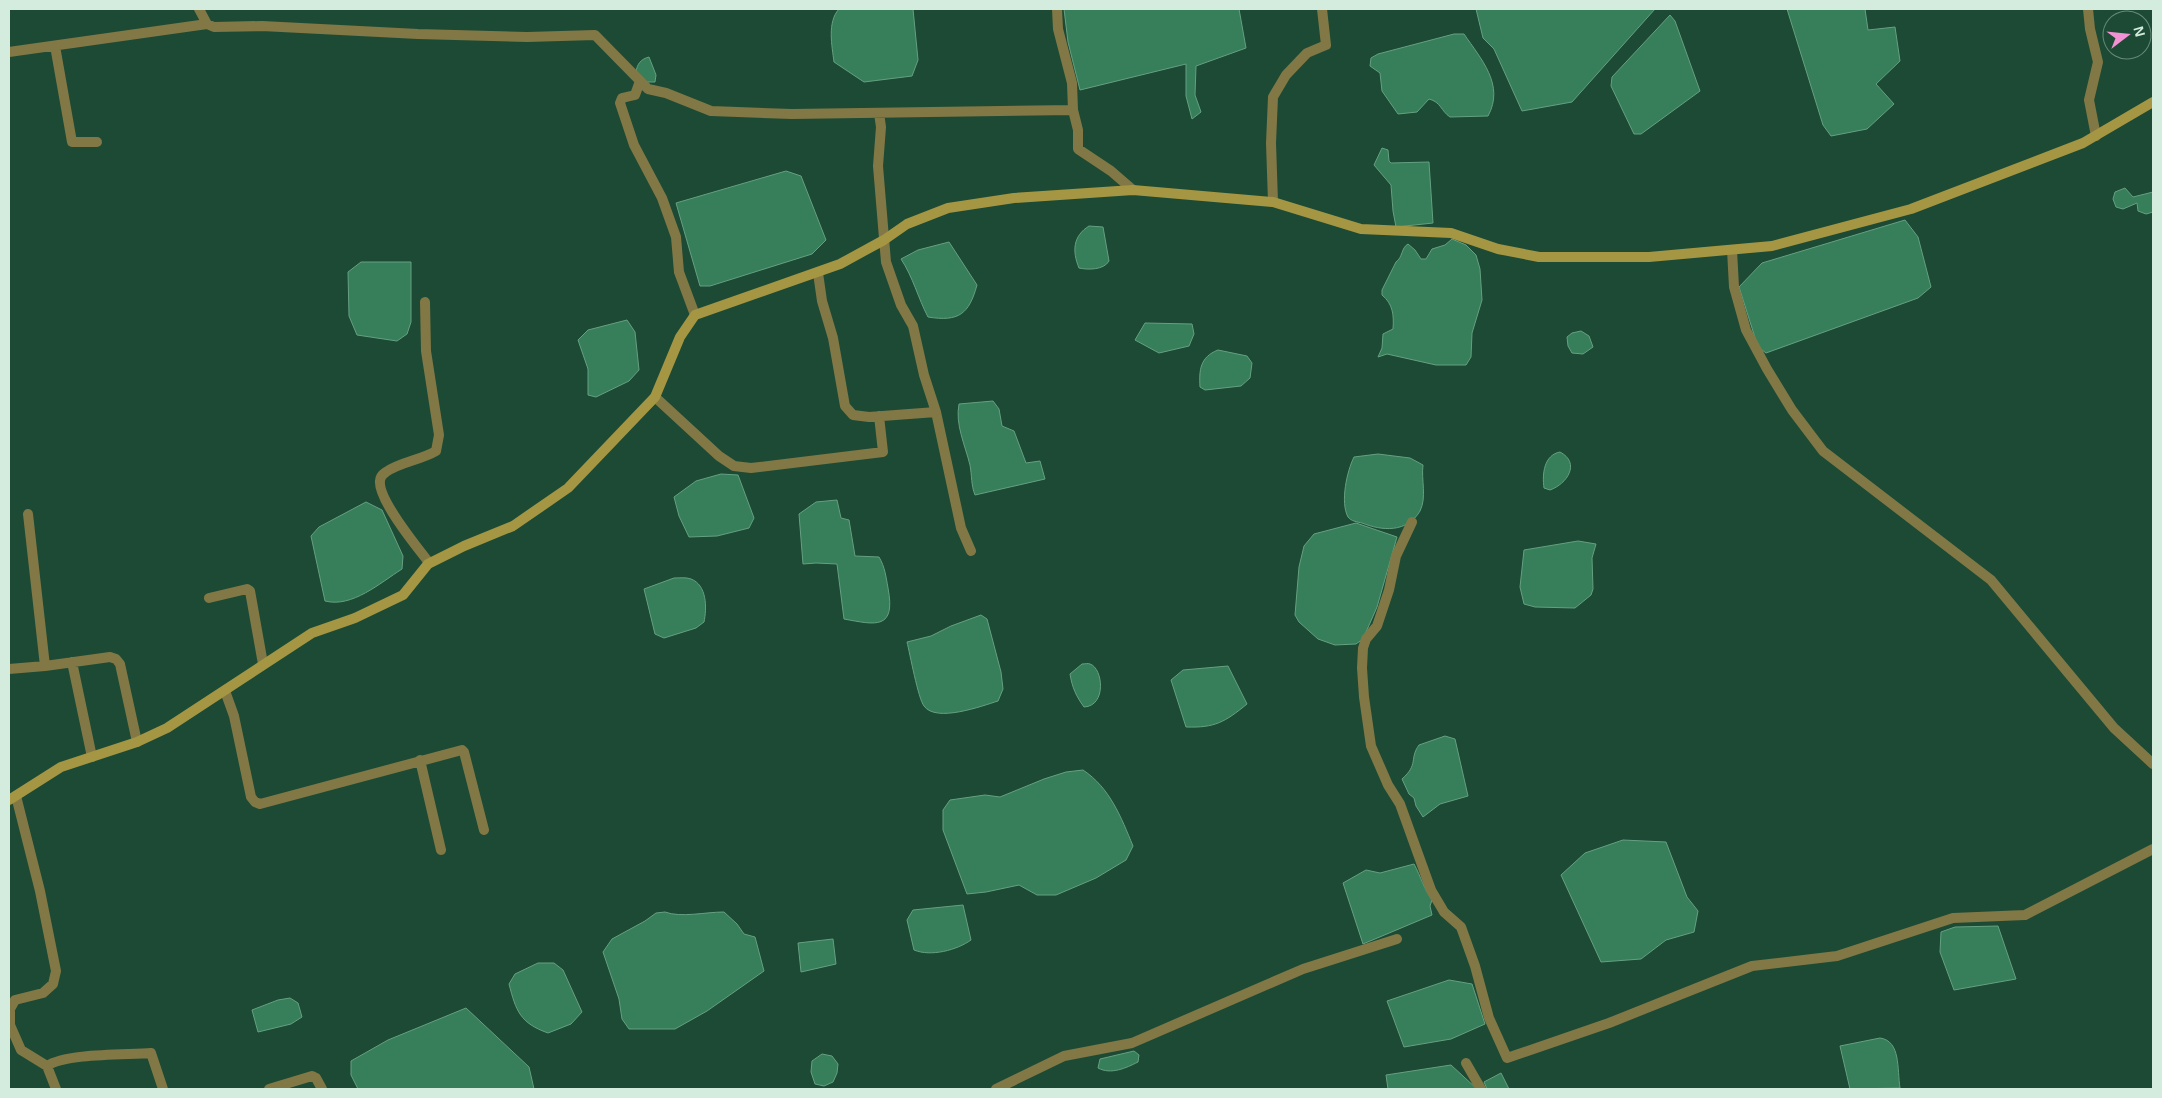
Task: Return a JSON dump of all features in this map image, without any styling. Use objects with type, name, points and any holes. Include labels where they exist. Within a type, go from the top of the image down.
[{"type":"street","points":[[199,9],[208,24],[214,27],[256,26],[418,34],[595,35],[648,89],[666,93],[711,111],[792,114],[1073,110]]},
{"type":"street","points":[[1057,9],[1058,29],[1072,83],[1073,110],[1078,130],[1078,149],[1112,171],[1133,190]]},
{"type":"street","points":[[1273,202],[1271,143],[1273,97],[1286,75],[1307,53],[1326,45],[1322,9]]},
{"type":"street","points":[[2088,9],[2090,29],[2098,62],[2089,100],[2096,136]]},
{"type":"street","points":[[9,52],[136,32],[208,24]]},
{"type":"street","points":[[55,46],[72,142],[97,142]]},
{"type":"street","points":[[640,81],[635,95],[622,98],[620,103],[634,145],[662,198],[676,237],[679,272],[695,315]]},
{"type":"street","points":[[56,1089],[47,1066],[21,1050],[10,1025],[11,1003],[43,993],[53,984],[56,971],[38,882],[12,798],[61,767],[137,742],[167,728],[312,633],[356,618],[403,595],[428,564],[464,546],[513,526],[568,488],[655,397],[680,337],[695,315],[840,264],[884,240],[907,224],[948,208],[1014,198],[1133,190],[1273,202],[1361,228],[1451,233],[1498,249],[1539,257],[1648,257],[1772,246],[1910,209],[2083,143],[2153,102]]},
{"type":"street","points":[[879,113],[881,127],[878,166],[886,262],[900,305],[914,326],[924,375],[936,412],[961,528],[972,551]]},
{"type":"street","points":[[1732,250],[1734,287],[1746,330],[1792,410],[1824,451],[1991,580],[2114,728],[2153,764]]},
{"type":"street","points":[[818,273],[822,301],[833,338],[845,406],[853,415],[869,417],[936,412]]},
{"type":"street","points":[[424,302],[426,351],[439,435],[436,451],[427,457],[387,472],[379,483],[403,529],[427,560],[428,564]]},
{"type":"street","points":[[655,397],[719,456],[734,466],[751,468],[883,452],[879,416]]},
{"type":"street","points":[[28,514],[45,666]]},
{"type":"street","points":[[1412,522],[1396,556],[1389,590],[1377,626],[1366,639],[1363,648],[1364,697],[1371,746],[1388,785],[1400,804],[1431,890],[1444,912],[1461,927],[1475,966],[1489,1018],[1507,1058],[1608,1022],[1752,966],[1837,956],[1953,918],[2024,915],[2153,849]]},
{"type":"street","points":[[209,598],[238,590],[247,589],[250,591],[264,664]]},
{"type":"street","points":[[9,669],[110,657],[116,659],[120,664],[137,742]]},
{"type":"street","points":[[72,662],[92,757]]},
{"type":"street","points":[[224,692],[234,716],[251,797],[255,802],[260,804],[462,750],[484,830]]},
{"type":"street","points":[[420,760],[441,850]]},
{"type":"street","points":[[996,1089],[1064,1056],[1132,1043],[1303,969],[1397,940]]},
{"type":"street","points":[[47,1066],[54,1060],[152,1053],[163,1089]]},
{"type":"street","points":[[1466,1062],[1481,1089]]},
{"type":"street","points":[[269,1089],[312,1076],[316,1078],[322,1089]]},
{"type":"shaded area","points":[[839,9],[913,9],[918,60],[912,76],[864,82],[834,62],[832,27],[835,14]]},
{"type":"shaded area","points":[[1064,9],[1239,9],[1246,48],[1196,66],[1195,95],[1201,112],[1192,119],[1186,96],[1186,64],[1080,90],[1068,42]]},
{"type":"shaded area","points":[[1476,9],[1655,9],[1572,102],[1522,111],[1494,49],[1483,38]]},
{"type":"shaded area","points":[[1787,9],[1865,9],[1868,30],[1895,27],[1900,61],[1876,84],[1894,104],[1867,129],[1831,136],[1823,125]]},
{"type":"shaded area","points":[[1670,15],[1675,21],[1700,91],[1641,134],[1634,134],[1611,86],[1612,77]]},
{"type":"shaded area","points":[[1454,34],[1464,34],[1489,73],[1494,94],[1493,105],[1488,116],[1450,117],[1439,104],[1429,99],[1417,112],[1398,114],[1382,91],[1380,73],[1370,66],[1371,58],[1378,54]]},
{"type":"shaded area","points":[[649,57],[656,75],[655,82],[647,82],[636,72],[640,62]]},
{"type":"shaded area","points":[[1382,148],[1388,150],[1391,163],[1429,162],[1433,223],[1396,227],[1391,185],[1374,165]]},
{"type":"shaded area","points":[[786,171],[801,176],[826,240],[812,254],[710,286],[700,286],[676,203]]},
{"type":"shaded area","points":[[2125,188],[2133,197],[2153,192],[2153,212],[2146,214],[2138,211],[2137,203],[2123,209],[2116,207],[2113,199],[2115,192]]},
{"type":"shaded area","points":[[1905,220],[1918,237],[1931,287],[1918,298],[1766,353],[1758,347],[1739,287],[1762,263]]},
{"type":"shaded area","points":[[1089,226],[1103,227],[1109,261],[1100,268],[1079,268],[1075,256],[1077,239]]},
{"type":"shaded area","points":[[1452,239],[1466,245],[1476,255],[1480,269],[1482,300],[1472,333],[1471,357],[1466,365],[1436,365],[1387,354],[1378,357],[1382,348],[1383,334],[1393,329],[1392,310],[1386,298],[1382,295],[1382,290],[1404,248],[1408,244],[1421,259],[1426,259],[1432,249],[1445,245]]},
{"type":"shaded area","points":[[949,242],[977,285],[970,303],[961,314],[948,318],[928,317],[901,259],[918,250]]},
{"type":"shaded area","points":[[361,262],[411,262],[411,322],[407,334],[397,341],[357,335],[349,316],[348,272]]},
{"type":"shaded area","points":[[627,320],[635,332],[639,370],[629,381],[596,397],[588,395],[588,369],[578,340],[588,330]]},
{"type":"shaded area","points":[[1145,323],[1192,324],[1194,334],[1189,346],[1159,353],[1135,340]]},
{"type":"shaded area","points":[[1581,331],[1589,336],[1593,347],[1583,354],[1572,353],[1568,346],[1567,337],[1572,333]]},
{"type":"shaded area","points":[[1218,350],[1247,356],[1252,363],[1250,378],[1241,386],[1205,390],[1200,387],[1200,375],[1204,360],[1207,356]]},
{"type":"shaded area","points":[[993,401],[999,409],[1002,426],[1014,431],[1026,463],[1040,461],[1045,479],[975,495],[970,465],[959,427],[959,404]]},
{"type":"shaded area","points":[[1560,452],[1570,462],[1569,473],[1562,483],[1556,487],[1550,490],[1544,488],[1543,477],[1547,461],[1550,457]]},
{"type":"shaded area","points":[[1378,454],[1410,458],[1423,465],[1422,506],[1415,518],[1401,527],[1386,529],[1370,526],[1354,521],[1348,517],[1346,511],[1345,487],[1354,457]]},
{"type":"shaded area","points":[[721,474],[738,475],[754,518],[749,528],[717,536],[689,537],[679,516],[674,497],[696,481]]},
{"type":"shaded area","points":[[837,500],[841,518],[849,520],[855,556],[879,557],[883,565],[890,602],[886,618],[881,622],[866,623],[844,619],[837,564],[803,564],[799,514],[816,502]]},
{"type":"shaded area","points":[[366,502],[382,510],[403,556],[402,569],[355,598],[335,602],[325,601],[311,536],[319,527]]},
{"type":"shaded area","points":[[1356,523],[1397,537],[1377,607],[1363,639],[1356,644],[1335,645],[1318,639],[1299,622],[1295,615],[1299,567],[1304,546],[1314,534]]},
{"type":"shaded area","points":[[1578,541],[1596,544],[1592,558],[1593,589],[1591,595],[1575,608],[1535,607],[1524,604],[1520,587],[1524,550]]},
{"type":"shaded area","points":[[674,578],[691,579],[700,586],[705,597],[704,622],[696,628],[664,638],[655,634],[644,589]]},
{"type":"shaded area","points":[[981,615],[987,619],[1001,672],[1003,689],[998,701],[960,712],[938,713],[930,711],[924,706],[919,694],[907,642],[931,636]]},
{"type":"shaded area","points":[[1082,664],[1089,664],[1094,667],[1100,679],[1099,694],[1096,700],[1091,705],[1084,707],[1075,691],[1070,674]]},
{"type":"shaded area","points":[[1228,666],[1247,704],[1219,723],[1186,727],[1171,680],[1183,670]]},
{"type":"shaded area","points":[[1445,736],[1455,739],[1468,796],[1440,804],[1423,817],[1402,779],[1412,765],[1419,745]]},
{"type":"shaded area","points":[[1083,770],[1101,785],[1119,814],[1133,846],[1126,860],[1096,878],[1056,895],[1037,895],[1019,885],[967,894],[943,830],[943,810],[950,800],[985,795],[1000,797],[1044,779],[1066,772]]},
{"type":"shaded area","points":[[1623,840],[1666,842],[1687,897],[1698,911],[1694,932],[1666,940],[1641,959],[1601,962],[1561,875],[1585,853]]},
{"type":"shaded area","points":[[1414,864],[1432,900],[1430,906],[1432,915],[1363,944],[1343,883],[1366,870],[1380,873]]},
{"type":"shaded area","points":[[963,905],[971,940],[959,947],[936,953],[914,950],[907,920],[913,910]]},
{"type":"shaded area","points":[[665,912],[686,915],[724,912],[737,924],[744,934],[755,937],[764,971],[707,1011],[675,1029],[629,1029],[622,1019],[619,999],[603,952],[612,939],[656,913]]},
{"type":"shaded area","points":[[1998,926],[2016,979],[1954,990],[1940,952],[1941,932],[1955,927]]},
{"type":"shaded area","points":[[833,939],[836,964],[801,972],[798,943]]},
{"type":"shaded area","points":[[538,963],[554,963],[563,970],[582,1012],[571,1024],[548,1033],[531,1025],[521,1015],[514,1002],[509,984],[515,974]]},
{"type":"shaded area","points":[[1449,980],[1472,984],[1485,1024],[1451,1039],[1404,1047],[1387,1001]]},
{"type":"shaded area","points":[[290,998],[298,1003],[302,1017],[291,1024],[258,1032],[252,1010],[278,1000]]},
{"type":"shaded area","points":[[466,1008],[529,1067],[534,1089],[358,1089],[351,1075],[351,1061],[388,1040]]},
{"type":"shaded area","points":[[1880,1038],[1892,1044],[1895,1050],[1900,1088],[1850,1089],[1840,1046]]},
{"type":"shaded area","points":[[1134,1051],[1139,1055],[1138,1062],[1113,1071],[1098,1068],[1100,1059]]},
{"type":"shaded area","points":[[822,1054],[832,1056],[838,1064],[833,1082],[824,1086],[815,1084],[811,1072],[812,1061]]},
{"type":"shaded area","points":[[1451,1065],[1477,1089],[1388,1089],[1386,1075]]},
{"type":"shaded area","points":[[1501,1073],[1509,1089],[1487,1089],[1484,1082]]}]
